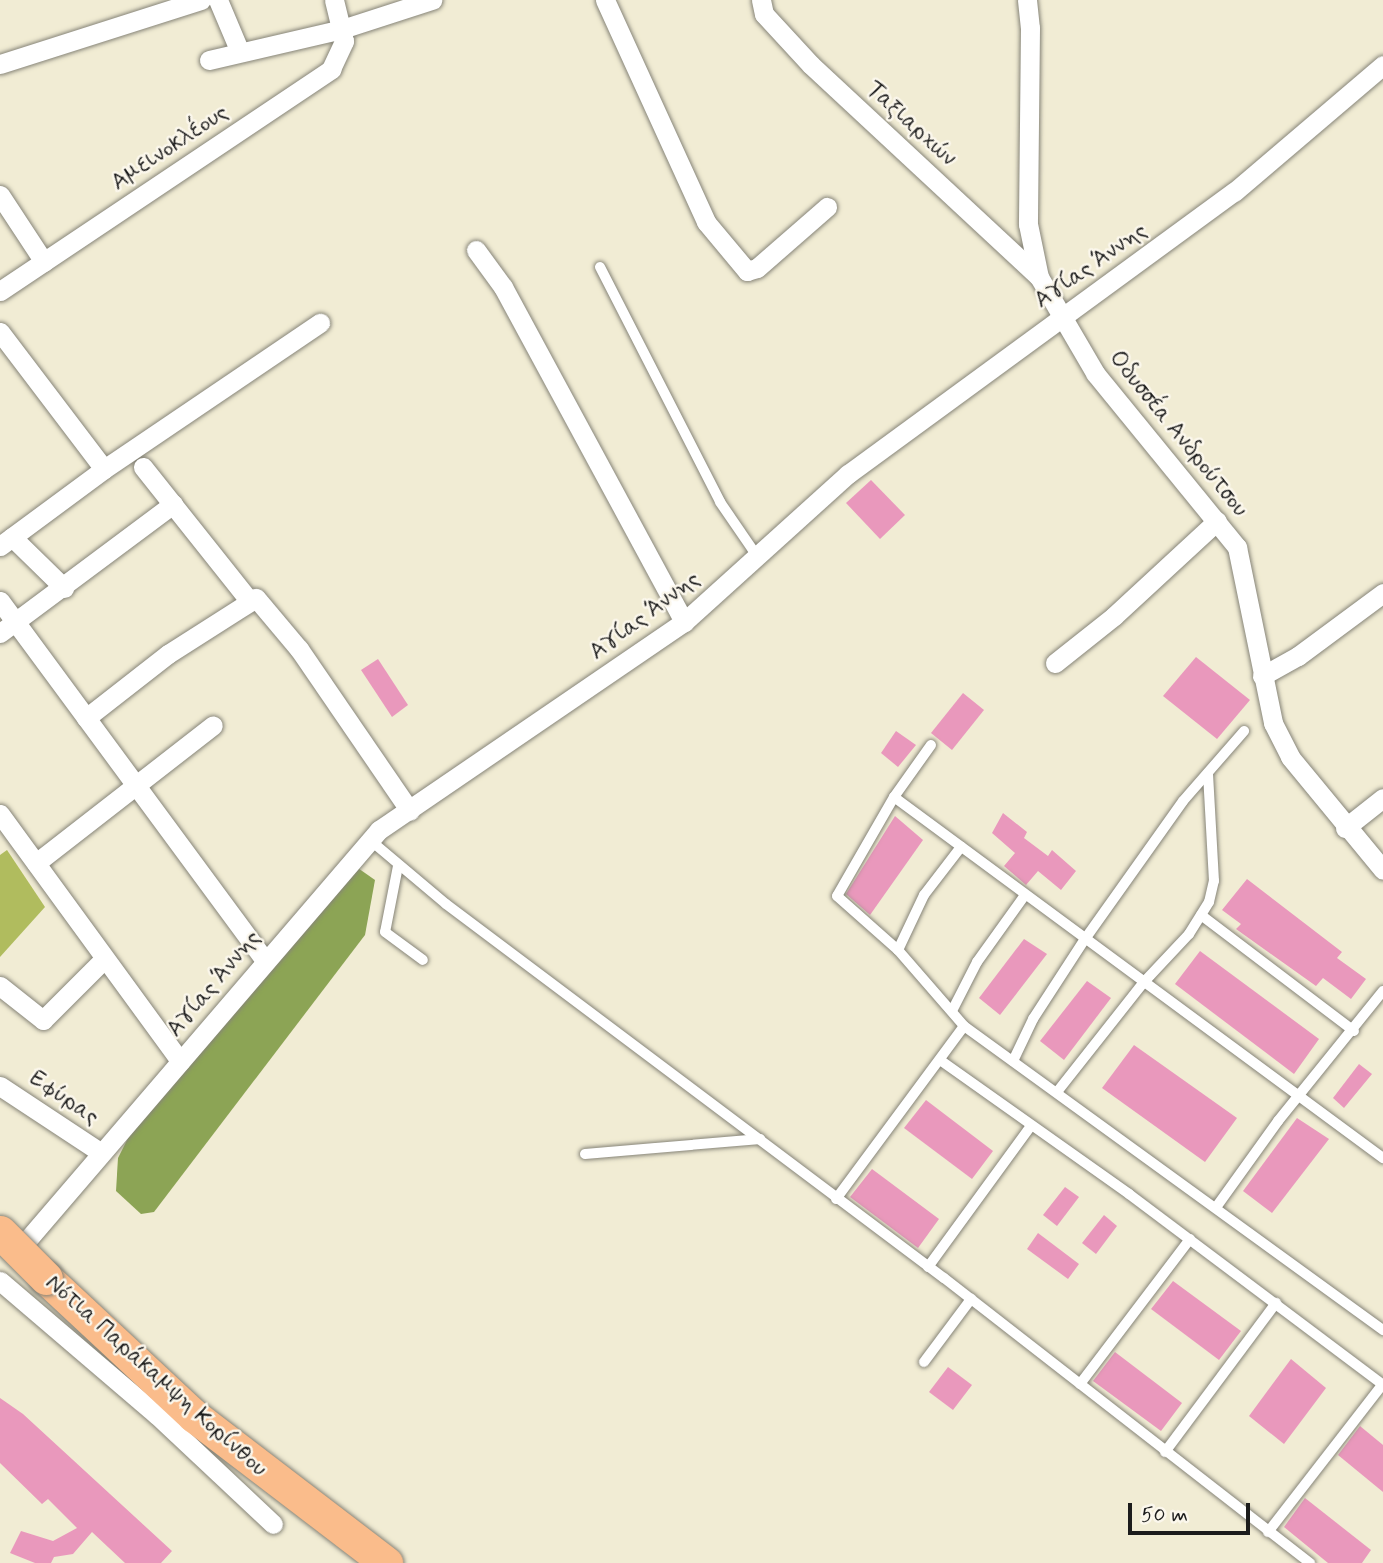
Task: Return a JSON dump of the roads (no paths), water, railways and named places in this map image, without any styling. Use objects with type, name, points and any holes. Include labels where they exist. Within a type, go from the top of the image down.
[{"type":"highway","name":"Νότια Παράκαμψη Κορίνθου","points":[[15,1235],[46,1278],[203,1424],[386,1563]]},
{"type":"street","points":[[0,64],[201,0]]},
{"type":"street","points":[[218,0],[240,52]]},
{"type":"street","points":[[334,0],[342,29]]},
{"type":"street","points":[[209,60],[342,29],[432,0]]},
{"type":"street","points":[[605,0],[706,222],[747,271],[757,268],[827,207]]},
{"type":"street","name":"Ταξιαρχών","points":[[761,0],[764,14],[811,65],[1039,277]]},
{"type":"street","name":"Οδυσσέα Ανδρούτσου","points":[[1027,0],[1030,28],[1028,224],[1039,277],[1059,318],[1095,373],[1237,547],[1273,723],[1290,757],[1345,828],[1383,870]]},
{"type":"street","name":"Αμεινοκλέους","points":[[0,291],[331,69],[342,52],[342,29]]},
{"type":"street","name":"Αγίας Άννης","points":[[15,1235],[100,1152],[369,839],[684,622],[848,474],[1234,192],[1383,65]]},
{"type":"street","points":[[0,195],[44,262]]},
{"type":"street","points":[[476,250],[509,299],[684,622]]},
{"type":"street","points":[[64,588],[6,541],[104,469],[320,323]]},
{"type":"street","points":[[0,332],[104,469]]},
{"type":"street","points":[[144,467],[248,599]]},
{"type":"street","points":[[8,628],[173,504]]},
{"type":"street","points":[[1055,663],[1114,616],[1217,521]]},
{"type":"street","points":[[1262,676],[1298,656],[1383,593]]},
{"type":"street","points":[[86,718],[248,599],[256,598],[299,649],[410,811]]},
{"type":"street","points":[[0,601],[8,628],[86,718],[265,961]]},
{"type":"street","points":[[36,863],[213,725]]},
{"type":"street","points":[[1345,828],[1383,798]]},
{"type":"street","points":[[0,814],[180,1061]]},
{"type":"street","points":[[0,985],[43,1020],[104,960]]},
{"type":"street","name":"Εφύρας","points":[[0,1086],[100,1152]]},
{"type":"street","points":[[1,1274],[273,1524]]},
{"type":"lane","points":[[600,267],[720,502],[757,556]]},
{"type":"lane","points":[[1013,1061],[1033,1019],[1085,939],[1208,773],[1244,731]]},
{"type":"lane","points":[[931,745],[894,797],[837,897],[898,950],[953,1009],[964,1026],[1217,1206],[1383,1330]]},
{"type":"lane","points":[[1057,1092],[1144,982],[1202,915],[1214,881],[1208,773]]},
{"type":"lane","points":[[894,797],[1383,1158]]},
{"type":"lane","points":[[369,839],[398,866],[971,1299],[1310,1563]]},
{"type":"lane","points":[[898,950],[924,895],[961,847]]},
{"type":"lane","points":[[398,866],[385,932],[423,960]]},
{"type":"lane","points":[[953,1009],[976,962],[1025,895]]},
{"type":"lane","points":[[1202,915],[1354,1031]]},
{"type":"lane","points":[[1217,1206],[1383,991]]},
{"type":"lane","points":[[836,1199],[964,1026]]},
{"type":"lane","points":[[940,1060],[1190,1239],[1382,1385],[1269,1532]]},
{"type":"lane","points":[[928,1267],[1031,1126]]},
{"type":"lane","points":[[585,1154],[760,1139]]},
{"type":"lane","points":[[1080,1384],[1190,1239]]},
{"type":"lane","points":[[924,1362],[971,1299]]},
{"type":"lane","points":[[1165,1452],[1276,1303]]}]
